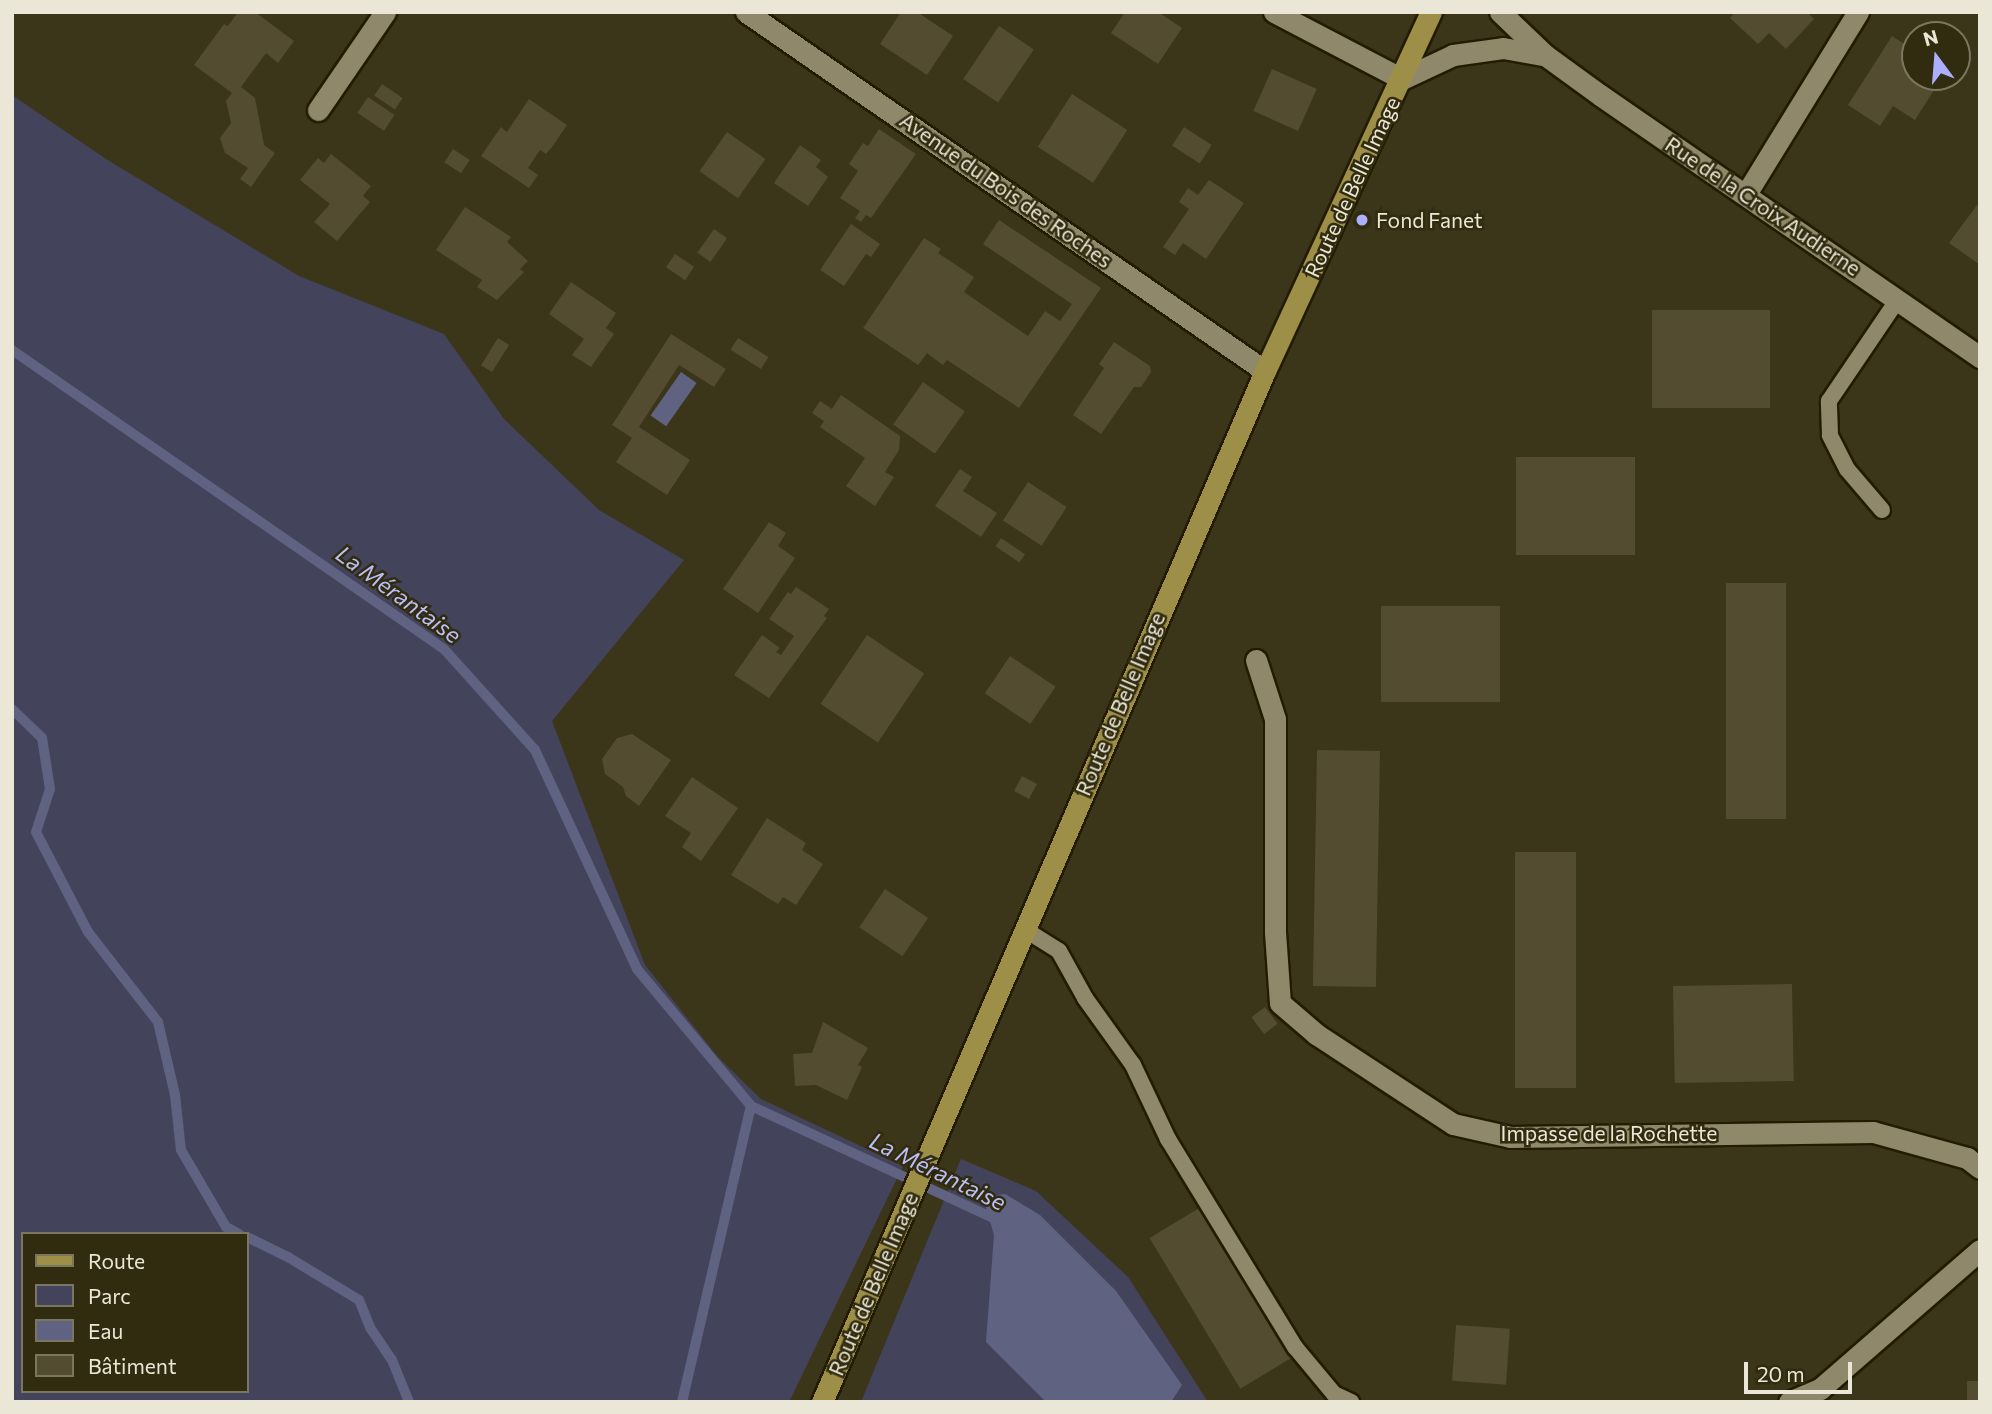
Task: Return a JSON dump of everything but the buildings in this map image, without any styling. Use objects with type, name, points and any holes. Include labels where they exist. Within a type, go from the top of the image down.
[{"type":"main road","name":"Route de Belle Image","points":[[822,1402],[1265,371],[1431,12]]},
{"type":"street","points":[[318,110],[385,12]]},
{"type":"street","name":"Avenue du Bois des Roches","points":[[746,12],[1265,371]]},
{"type":"street","points":[[1274,12],[1402,79]]},
{"type":"street","name":"Rue de la Croix Audierne","points":[[1500,12],[1545,55],[1980,357]]},
{"type":"street","points":[[1746,194],[1857,12]]},
{"type":"street","name":"Rue de la Croix Audierne","points":[[1402,79],[1453,55],[1503,48],[1545,55]]},
{"type":"street","name":"Impasse de la Rochette","points":[[1256,660],[1275,719],[1275,932],[1280,1003],[1316,1034],[1453,1124],[1510,1137],[1873,1132],[1967,1158],[1980,1168]]},
{"type":"street","points":[[1790,1402],[1823,1396],[1980,1250]]},
{"type":"lane","points":[[1882,510],[1847,469],[1830,435],[1829,401],[1898,299]]},
{"type":"lane","points":[[1024,929],[1059,951],[1085,998],[1133,1065],[1168,1139],[1295,1347],[1334,1394],[1351,1402]]},
{"type":"green space","points":[[12,95],[106,159],[299,276],[444,334],[504,419],[599,510],[684,560],[552,721],[645,965],[718,1057],[761,1099],[903,1166],[789,1402],[12,1402]]},
{"type":"green space","points":[[961,1159],[1036,1191],[1128,1277],[1208,1402],[861,1402]]},
{"type":"water","points":[[681,372],[697,383],[666,426],[651,415]]},
{"type":"water","points":[[1005,1194],[1040,1215],[1116,1291],[1182,1385],[1171,1402],[1046,1402],[986,1342],[994,1235],[985,1204],[990,1196]]},
{"type":"waterway","name":"La Mérantaise","points":[[12,350],[444,649],[535,750],[637,969],[751,1106],[1000,1221]]},
{"type":"waterway","points":[[12,709],[42,738],[50,789],[36,832],[88,932],[158,1022],[175,1095],[181,1150],[226,1227],[235,1232]]},
{"type":"waterway","name":"La Mérantaise","points":[[682,1402],[751,1106]]},
{"type":"waterway","points":[[248,1237],[288,1257],[359,1300],[371,1329],[392,1360],[409,1402]]},
{"type":"place","name":"Fond Fanet","points":[[1362,220]]}]
